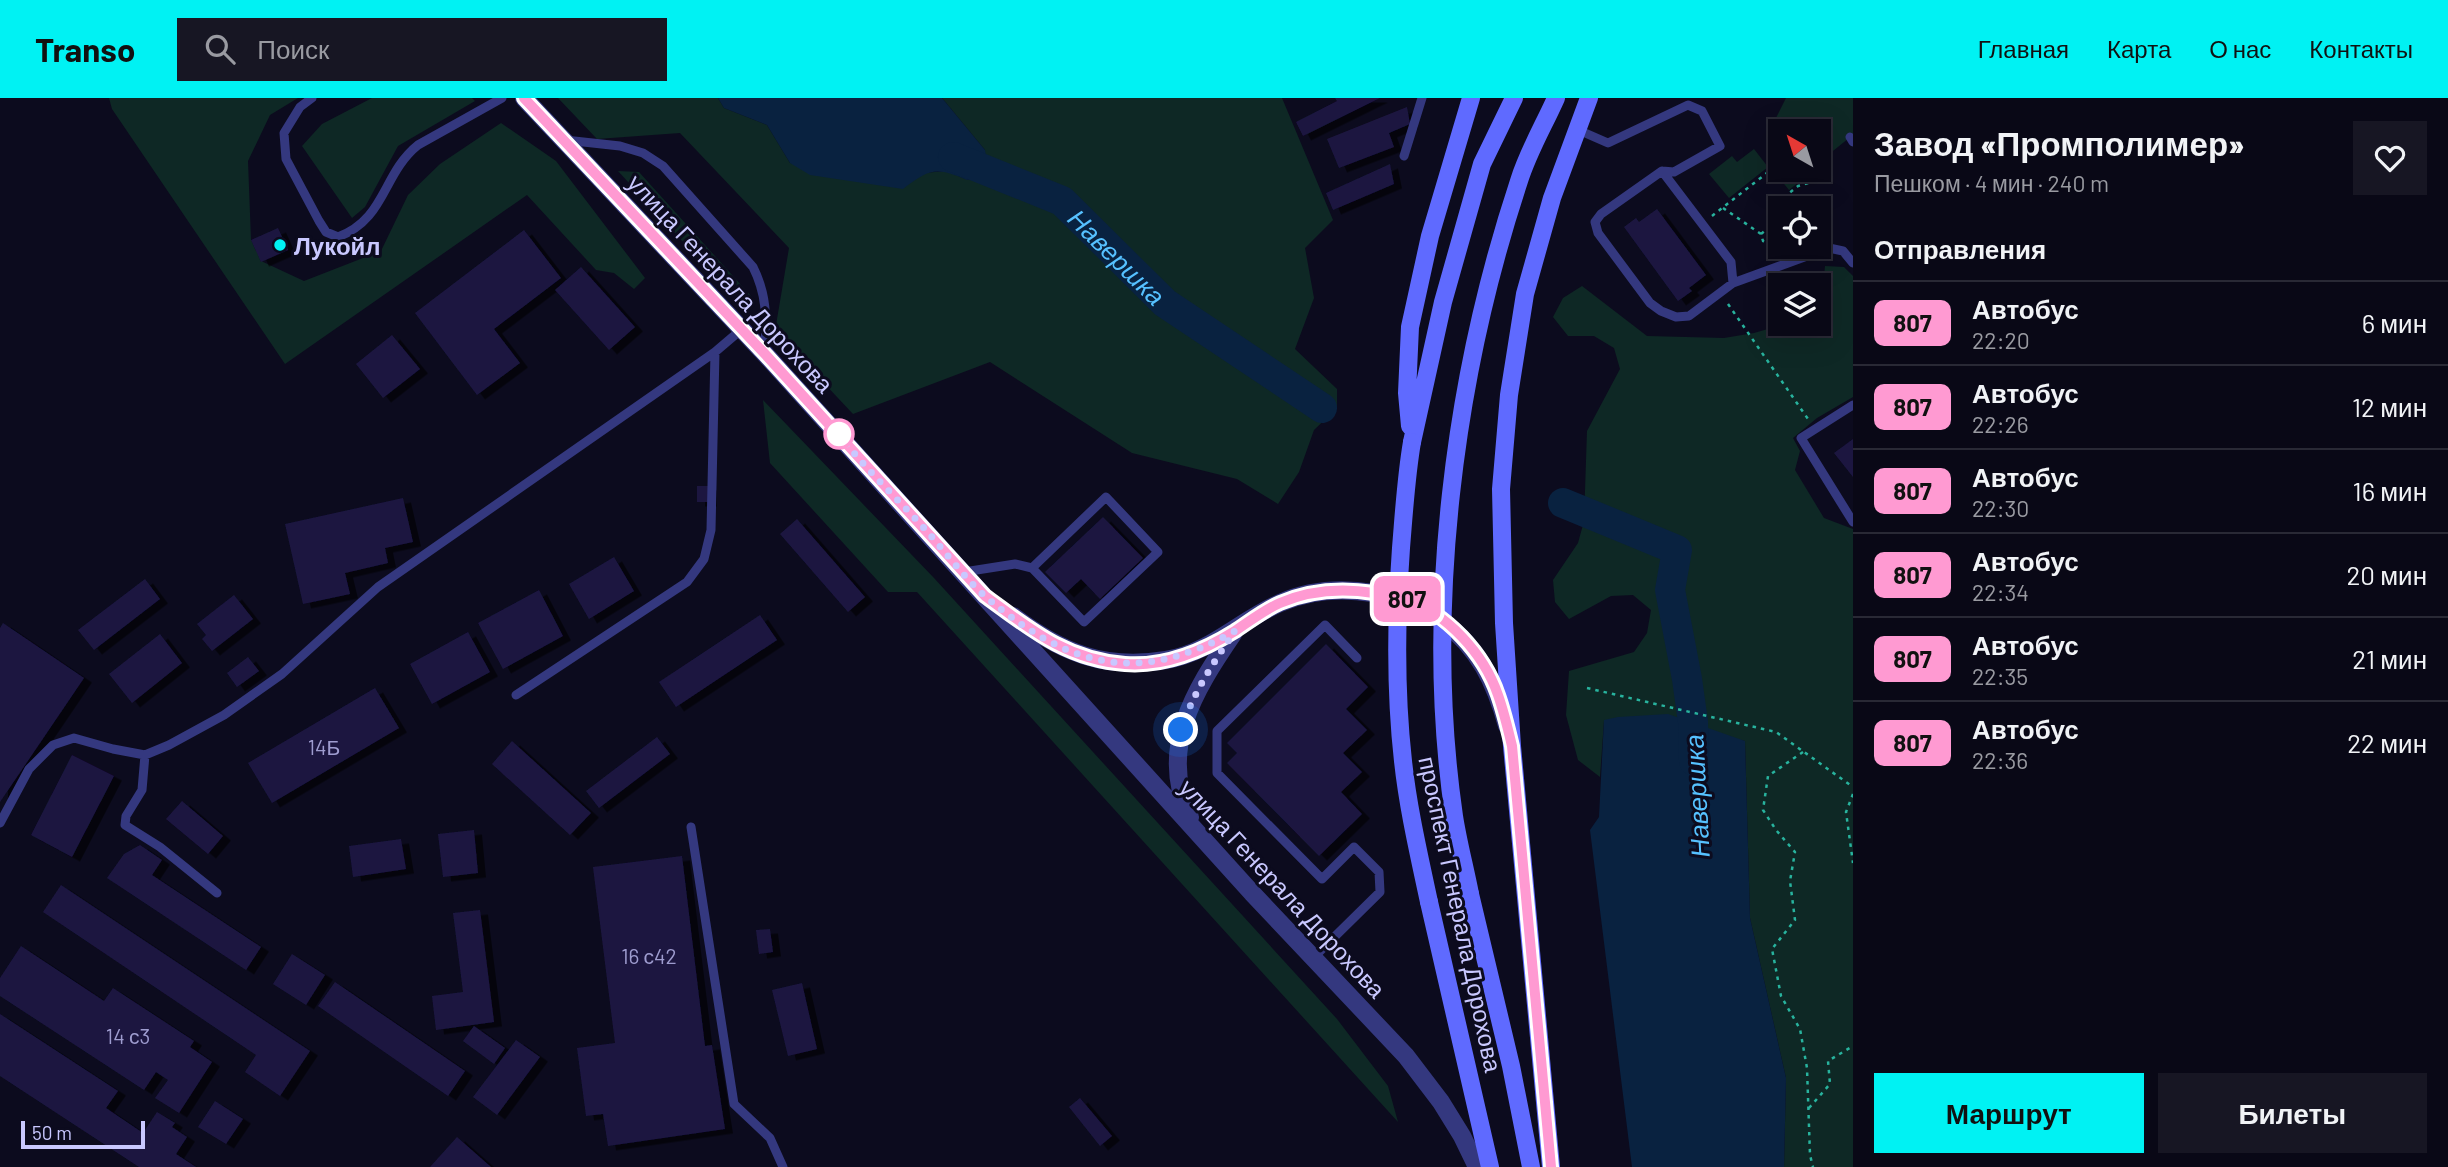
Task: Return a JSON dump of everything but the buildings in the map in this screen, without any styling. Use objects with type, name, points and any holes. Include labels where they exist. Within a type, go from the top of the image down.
[{"type":"main road","points":[[1412,442],[1407,393],[1410,327],[1430,236],[1471,98]]},
{"type":"main road","name":"проспект Генерала Дорохова","points":[[1490,1167],[1412,821],[1403,761],[1397,670],[1397,605],[1407,472],[1443,302],[1482,164],[1514,98]]},
{"type":"main road","name":"проспект Генерала Дорохова","points":[[1531,1167],[1511,1066],[1454,817],[1447,755],[1444,603],[1452,478],[1466,389],[1486,298],[1520,179],[1556,98]]},
{"type":"main road","points":[[1551,1167],[1512,746],[1504,623],[1501,489],[1509,395],[1525,294],[1552,198],[1590,98]]},
{"type":"street","name":"улица Генерала Дорохова","points":[[524,98],[742,328],[1195,830],[1406,1056],[1441,1102],[1478,1167]]},
{"type":"street","points":[[985,596],[1063,649],[1092,659],[1128,664],[1169,660],[1204,648],[1280,603],[1322,591],[1344,589],[1404,598],[1426,608],[1461,635],[1479,659],[1497,693],[1512,746]]},
{"type":"street","points":[[1195,830],[1182,802],[1177,778],[1181,730],[1190,703],[1208,670],[1235,631]]},
{"type":"lane","points":[[312,98],[291,119],[284,134],[283,147],[292,175],[319,221],[326,232],[338,237],[368,219],[407,154],[418,145],[502,98]]},
{"type":"lane","points":[[1404,156],[1422,98]]},
{"type":"lane","points":[[1576,129],[1608,143],[1688,105],[1702,111],[1720,146],[1674,172],[1662,171],[1601,214],[1595,222],[1598,233],[1650,303],[1661,312],[1676,317],[1689,316],[1733,283],[1829,248],[1843,250],[1853,263]]},
{"type":"lane","points":[[564,140],[620,146],[643,153],[663,166],[753,267],[766,300],[765,354]]},
{"type":"lane","points":[[1662,171],[1731,262],[1733,283]]},
{"type":"lane","points":[[0,823],[29,769],[53,745],[74,738],[145,755],[224,715],[282,674],[378,587],[715,352],[742,328]]},
{"type":"lane","points":[[516,695],[687,582],[704,559],[713,499],[715,352]]},
{"type":"lane","points":[[1853,405],[1801,438],[1853,522]]},
{"type":"lane","points":[[964,572],[1015,564],[1032,568],[1084,622],[1158,552],[1106,497],[1032,568]]},
{"type":"lane","points":[[1313,958],[1380,892],[1379,872],[1354,847],[1322,879],[1217,773],[1217,732],[1325,625],[1357,658]]},
{"type":"lane","points":[[145,755],[142,790],[126,816],[125,825],[160,847],[217,893]]},
{"type":"lane","points":[[691,827],[734,1104],[770,1138],[783,1167]]},
{"type":"path","points":[[1702,223],[1768,172]]},
{"type":"path","points":[[1784,196],[1798,186],[1838,174]]},
{"type":"path","points":[[1723,208],[1761,234],[1763,241],[1768,244]]},
{"type":"path","points":[[1761,234],[1768,228]]},
{"type":"path","points":[[1720,293],[1815,429]]},
{"type":"path","points":[[1587,688],[1776,732],[1853,788]]},
{"type":"path","points":[[1803,752],[1768,776],[1763,810],[1776,830],[1796,852],[1790,881],[1795,920],[1772,949],[1781,996],[1800,1029],[1807,1068],[1813,1167]]},
{"type":"path","points":[[1853,794],[1846,812],[1853,863]]},
{"type":"path","points":[[1808,1109],[1830,1084],[1828,1060],[1853,1046]]},
{"type":"green space","points":[[109,98],[298,98],[270,115],[248,161],[251,240],[261,261],[304,281],[381,251],[408,195],[440,164],[501,123],[556,161],[645,278],[634,289],[614,273],[596,270],[527,195],[285,364],[112,109]]},
{"type":"green space","points":[[372,98],[472,98],[475,101],[398,146],[365,207],[352,218],[302,146],[322,124]]},
{"type":"green space","points":[[558,98],[718,98],[724,108],[767,125],[790,163],[923,173],[946,171],[968,180],[985,150],[942,98],[1282,98],[1333,220],[1305,248],[1314,298],[1295,349],[1337,389],[1337,408],[1314,430],[1299,472],[1278,504],[1237,479],[1132,453],[990,362],[853,414],[775,331],[789,248],[680,133],[597,139]]},
{"type":"green space","points":[[1786,98],[1853,98],[1853,142],[1849,138],[1831,153],[1831,119],[1776,119]]},
{"type":"green space","points":[[1754,149],[1768,167],[1729,198],[1709,174],[1732,156],[1737,162]]},
{"type":"green space","points":[[618,171],[639,172],[752,297],[749,314]]},
{"type":"green space","points":[[1782,182],[1799,182],[1789,190]]},
{"type":"green space","points":[[1825,266],[1844,267],[1853,276],[1853,397],[1817,418],[1793,438],[1800,451],[1795,470],[1824,518],[1853,529],[1853,1167],[1784,1167],[1786,1078],[1750,918],[1745,741],[1604,721],[1600,777],[1578,760],[1566,715],[1569,671],[1634,652],[1647,633],[1651,610],[1633,595],[1611,596],[1569,619],[1555,602],[1553,580],[1578,543],[1584,521],[1587,431],[1620,369],[1614,348],[1594,336],[1568,336],[1553,317],[1563,298],[1582,286],[1647,336],[1724,338],[1768,329],[1768,336],[1831,336],[1831,273],[1824,273]]},
{"type":"green space","points":[[763,400],[934,578],[1337,1019],[1388,1086],[1398,1122],[917,592],[888,592],[770,463]]},
{"type":"water","points":[[718,98],[942,98],[985,150],[989,173],[967,180],[948,173],[927,173],[903,189],[810,175],[790,163],[767,125],[724,108]]},
{"type":"water","points":[[1668,714],[1745,741],[1750,918],[1786,1078],[1784,1167],[1632,1167],[1590,830],[1599,817],[1604,720]]},
{"type":"waterway","name":"Навершка","points":[[953,157],[1062,201],[1165,303],[1322,408]]},
{"type":"waterway","name":"Навершка","points":[[1563,503],[1677,550],[1670,590],[1687,679],[1693,722],[1694,761]]},
{"type":"bus line","name":"807","points":[[524,98],[765,354],[985,596],[1063,649],[1092,659],[1128,664],[1169,660],[1204,648],[1280,603],[1322,591],[1344,589],[1404,598],[1426,608],[1461,635],[1479,659],[1497,693],[1512,746],[1551,1167]]},
{"type":"place","name":"Лукойл","points":[[280,245]]},
{"type":"route","points":[[839,434],[985,596],[1063,649],[1092,659],[1128,664],[1169,660],[1204,648],[1235,631],[1208,670],[1190,703],[1181,730]]}]
